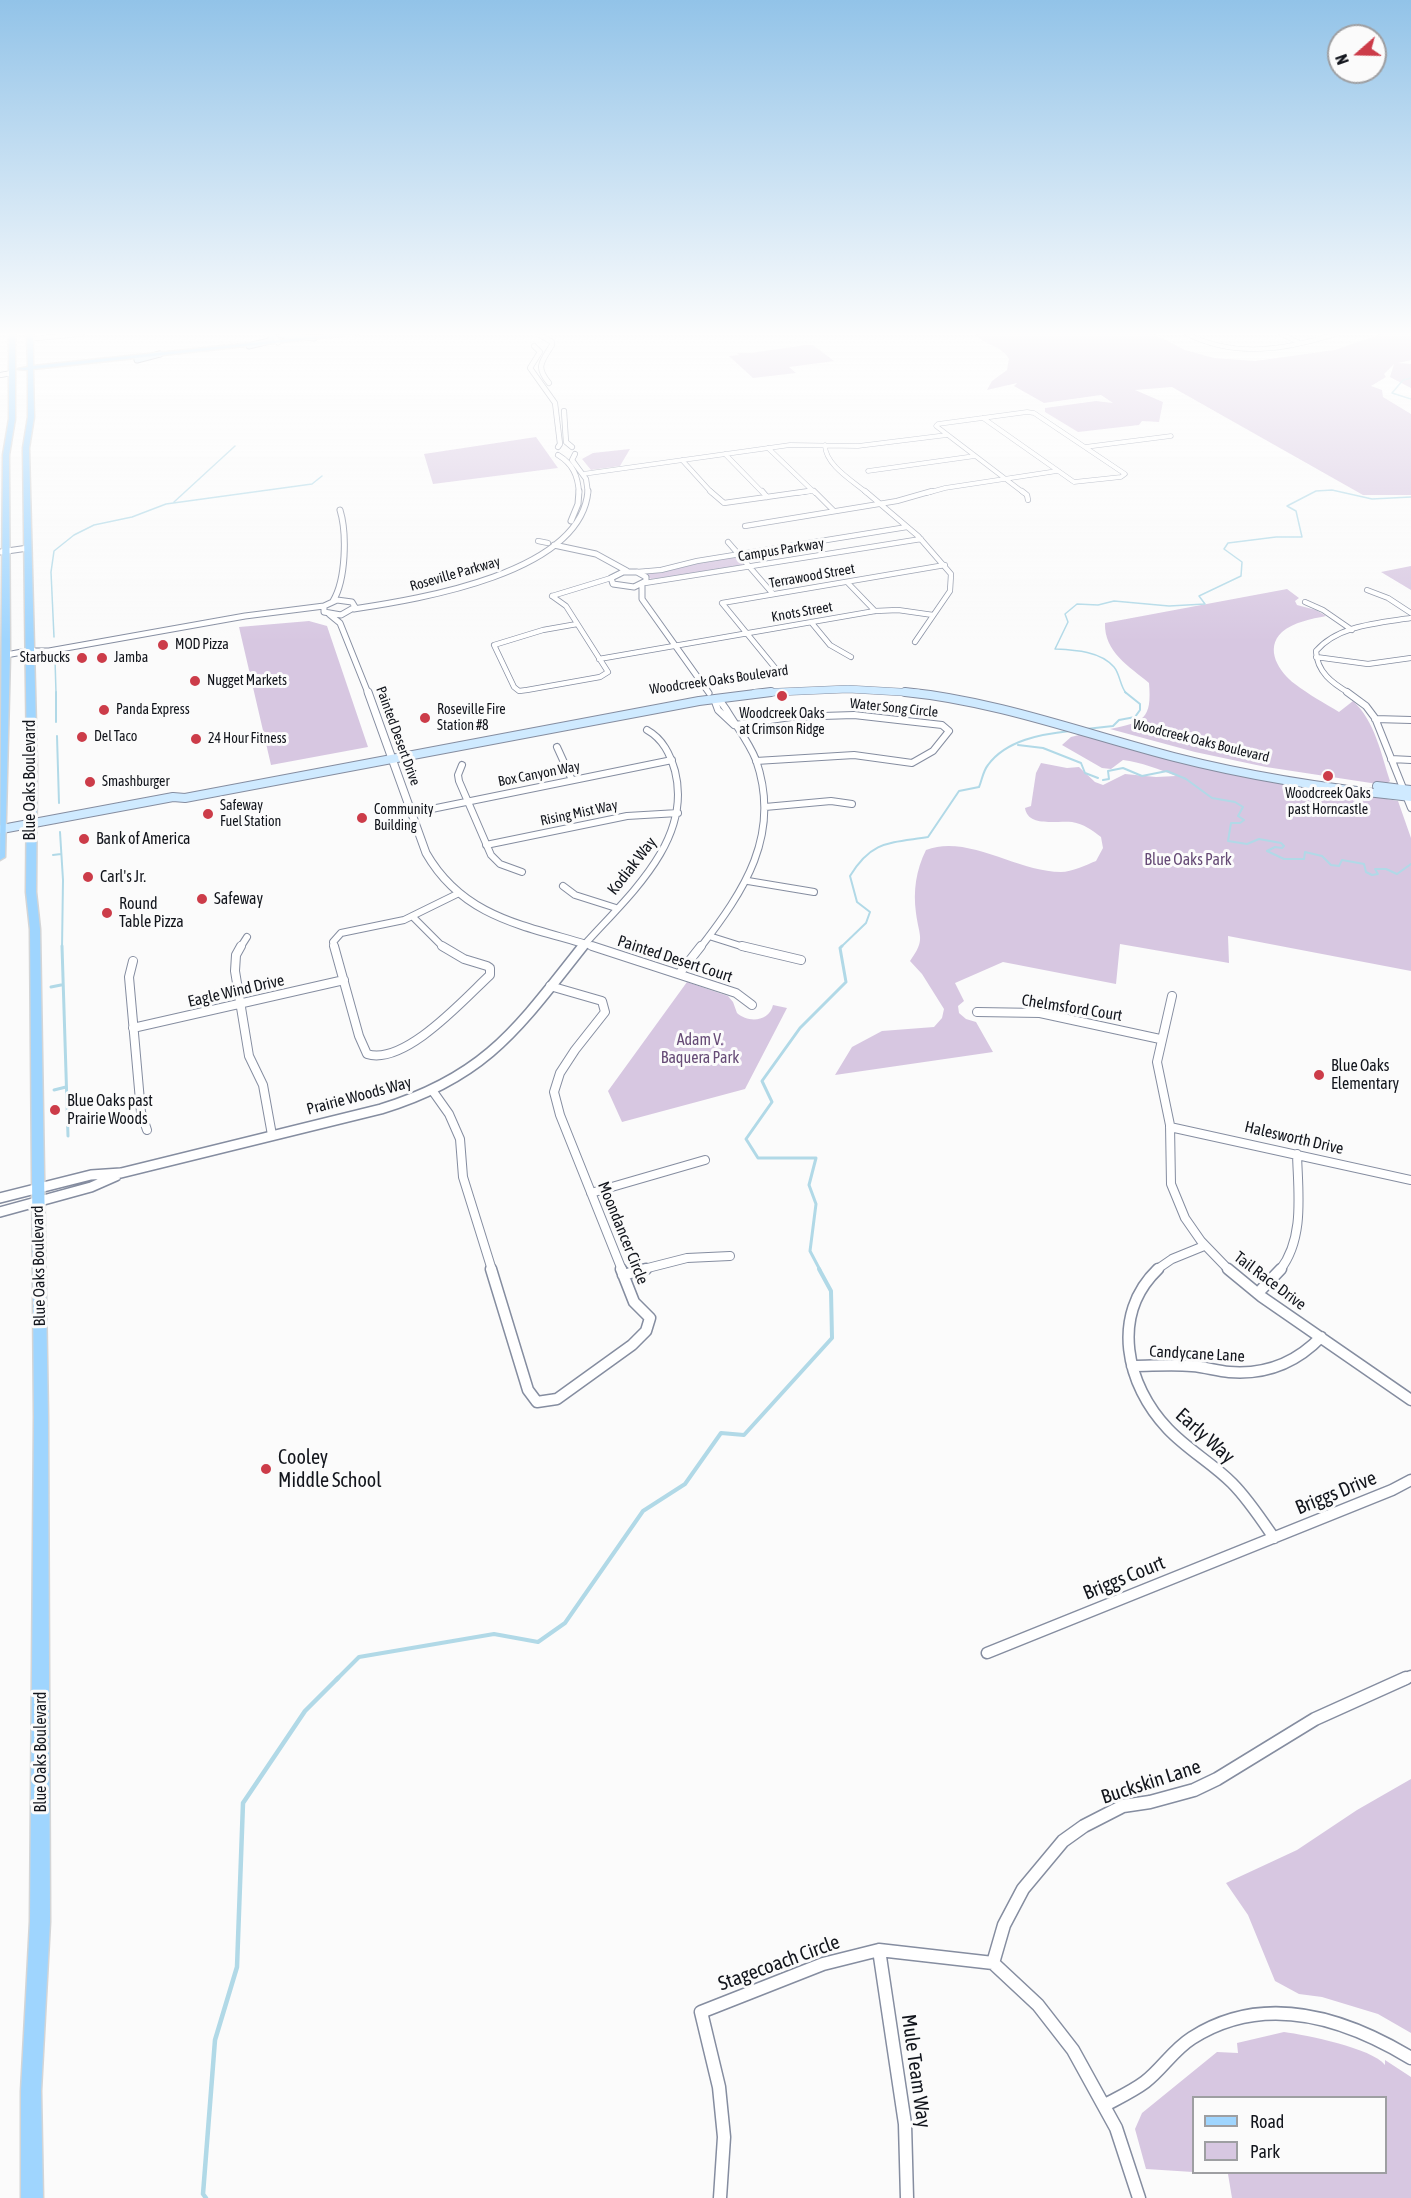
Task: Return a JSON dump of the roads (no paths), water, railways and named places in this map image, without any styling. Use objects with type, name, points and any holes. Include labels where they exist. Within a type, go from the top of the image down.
[{"type":"main road","name":"Blue Oaks Boulevard","points":[[0,857],[6,655],[3,549],[6,455],[9,437]]},
{"type":"main road","name":"Blue Oaks Boulevard","points":[[27,437],[31,892],[36,929],[41,1417],[40,1922],[31,2091],[32,2198]]},
{"type":"main road","points":[[19,441],[26,448]]},
{"type":"main road","name":"Woodcreek Oaks Boulevard","points":[[1,829],[172,797],[185,798],[390,756],[798,682],[889,684],[979,697],[1187,754],[1268,772],[1408,793]]},
{"type":"main road","name":"Woodcreek Oaks Boulevard","points":[[711,696],[806,689],[889,691],[976,703],[1175,758],[1257,776],[1408,793]]},
{"type":"street","points":[[560,437],[560,444],[552,452],[558,455],[575,454],[577,449],[566,442],[566,437]]},
{"type":"street","points":[[583,474],[768,448],[873,445],[935,437]]},
{"type":"street","points":[[949,437],[1027,495],[1028,500]]},
{"type":"street","points":[[1009,437],[1078,483],[1125,475],[1069,437]]},
{"type":"street","points":[[1085,447],[1167,437]]},
{"type":"street","points":[[825,445],[828,458],[921,539],[952,576],[952,587],[915,642]]},
{"type":"street","points":[[558,447],[572,447]]},
{"type":"street","points":[[768,448],[834,511]]},
{"type":"street","name":"Roseville Parkway","points":[[230,620],[283,615],[329,615],[352,611],[422,598],[476,583],[517,567],[572,528],[586,506],[588,492],[583,474],[572,460],[575,454]]},
{"type":"street","points":[[726,454],[767,497]]},
{"type":"street","name":"Roseville Parkway","points":[[333,601],[379,602],[450,587],[502,569],[551,544],[570,523],[579,499],[576,475],[565,459],[558,455]]},
{"type":"street","points":[[868,471],[975,456]]},
{"type":"street","points":[[682,460],[720,501],[730,503],[813,490]]},
{"type":"street","points":[[745,526],[907,499],[939,489],[1057,471]]},
{"type":"street","points":[[6,655],[139,631],[156,631],[324,606],[333,601],[339,591],[345,528],[340,510]]},
{"type":"street","name":"Campus Parkway","points":[[637,572],[661,570],[739,554],[907,527]]},
{"type":"street","name":"Campus Parkway","points":[[644,584],[666,578],[750,567],[921,539]]},
{"type":"street","points":[[538,541],[596,554],[628,571],[637,572],[646,577],[640,590],[642,599],[711,696],[714,705],[735,725],[756,761],[765,807],[760,845],[748,881],[679,974]]},
{"type":"street","points":[[728,542],[773,594]]},
{"type":"street","points":[[551,544],[606,563],[613,570],[611,582],[616,586]]},
{"type":"street","points":[[3,549],[28,546]]},
{"type":"street","name":"Terrawood Street","points":[[746,633],[722,603],[945,565]]},
{"type":"street","points":[[577,624],[543,630],[494,645],[514,687],[519,691],[527,690],[607,675],[608,672],[577,624],[562,602],[552,596],[628,571]]},
{"type":"street","points":[[847,582],[875,611]]},
{"type":"street","points":[[624,588],[644,584]]},
{"type":"street","points":[[590,585],[624,588],[642,599]]},
{"type":"street","points":[[1367,590],[1388,598],[1411,613]]},
{"type":"street","points":[[339,591],[350,601]]},
{"type":"street","name":"Painted Desert Drive","points":[[350,601],[355,605],[346,622],[356,648],[353,651]]},
{"type":"street","points":[[1305,602],[1323,610],[1352,630]]},
{"type":"street","name":"Painted Desert Drive","points":[[324,606],[323,610],[340,623],[350,649],[353,651],[431,864],[446,885],[456,894],[492,913],[585,944]]},
{"type":"street","name":"Knots Street","points":[[599,659],[875,611],[898,610],[933,615]]},
{"type":"street","points":[[1411,618],[1335,634],[1317,648],[1316,657],[1322,672],[1363,704],[1375,719],[1408,793],[1411,808]]},
{"type":"street","points":[[811,622],[830,645],[851,657]]},
{"type":"street","points":[[29,651],[49,651],[140,636],[156,631]]},
{"type":"street","points":[[746,633],[776,669]]},
{"type":"street","points":[[1316,657],[1368,664],[1411,658]]},
{"type":"street","name":"Water Song Circle","points":[[735,725],[791,717],[854,715],[942,725],[949,731],[933,751],[912,763],[854,755],[756,761]]},
{"type":"street","points":[[1375,719],[1411,720]]},
{"type":"street","name":"Kodiak Way","points":[[585,944],[659,855],[668,842],[678,813],[680,787],[672,760],[659,737],[647,730]]},
{"type":"street","points":[[557,747],[572,780]]},
{"type":"street","points":[[1391,759],[1411,760]]},
{"type":"street","name":"Box Canyon Way","points":[[412,813],[672,760]]},
{"type":"street","points":[[462,765],[458,775],[459,781],[486,845],[500,864],[522,872]]},
{"type":"street","points":[[765,807],[785,807],[831,801],[852,804]]},
{"type":"street","name":"Rising Mist Way","points":[[486,845],[627,816],[678,813]]},
{"type":"street","points":[[748,881],[814,892]]},
{"type":"street","points":[[563,886],[575,895],[616,908]]},
{"type":"street","points":[[413,917],[429,937],[444,949],[490,968],[490,975],[445,1020],[410,1044],[382,1056],[367,1054],[359,1036],[333,942],[335,937],[341,933],[413,917],[456,894]]},
{"type":"street","points":[[709,936],[760,952],[801,960]]},
{"type":"street","points":[[246,937],[238,950],[235,961],[249,1056],[263,1085],[272,1135]]},
{"type":"street","name":"Prairie Woods Way","points":[[39,1195],[91,1187],[121,1173],[381,1109],[416,1098],[468,1071],[493,1052],[585,944]]},
{"type":"street","name":"Painted Desert Court","points":[[585,944],[736,993],[752,1005]]},
{"type":"street","points":[[133,961],[129,977],[142,1120],[147,1130]]},
{"type":"street","name":"Eagle Wind Drive","points":[[134,1028],[344,980]]},
{"type":"street","name":"Moondancer Circle","points":[[432,1090],[449,1114],[460,1139],[462,1177],[528,1390],[537,1402],[557,1399],[632,1346],[646,1331],[650,1318],[634,1302],[560,1115],[554,1091],[563,1068],[605,1012],[602,1001],[550,986]]},
{"type":"street","name":"Tail Race Drive","points":[[1172,996],[1157,1065],[1159,1087],[1170,1127],[1167,1157],[1173,1192],[1187,1220],[1204,1246],[1226,1269],[1411,1400]]},
{"type":"street","name":"Chelmsford Court","points":[[977,1012],[1040,1013],[1161,1039]]},
{"type":"street","name":"Halesworth Drive","points":[[1170,1127],[1411,1180]]},
{"type":"street","points":[[1258,1293],[1285,1264],[1294,1243],[1297,1154]]},
{"type":"street","points":[[591,1193],[705,1160]]},
{"type":"street","points":[[0,1198],[39,1195]]},
{"type":"street","points":[[0,1212],[39,1195]]},
{"type":"street","name":"Early Way","points":[[1204,1246],[1162,1264],[1138,1292],[1130,1310],[1127,1336],[1132,1366],[1142,1392],[1159,1418],[1185,1446],[1231,1483],[1274,1538]]},
{"type":"street","points":[[623,1275],[687,1258],[730,1256]]},
{"type":"street","name":"Candycane Lane","points":[[1132,1366],[1174,1365],[1230,1372],[1265,1370],[1279,1367],[1305,1354],[1321,1337]]},
{"type":"street","name":"Briggs Drive","points":[[1274,1538],[1411,1480]]},
{"type":"street","name":"Briggs Court","points":[[987,1653],[1274,1538]]},
{"type":"street","name":"Buckskin Lane","points":[[993,1963],[1004,1925],[1023,1889],[1047,1858],[1070,1836],[1123,1806],[1150,1802],[1194,1790],[1315,1719],[1411,1676]]},
{"type":"street","name":"Stagecoach Circle","points":[[720,2198],[724,2137],[719,2087],[701,2012],[823,1964],[879,1950],[993,1963]]},
{"type":"street","name":"Mule Team Way","points":[[879,1950],[905,2124],[907,2198]]},
{"type":"street","points":[[993,1963],[1038,2005],[1073,2050],[1105,2105],[1124,2148],[1139,2198]]},
{"type":"street","points":[[1105,2105],[1146,2080],[1179,2048],[1194,2037],[1222,2024],[1260,2012],[1284,2011],[1328,2018],[1376,2036],[1411,2058]]},
{"type":"waterway","points":[[174,502],[235,446]]},
{"type":"waterway","points":[[54,637],[51,572],[54,551],[74,535],[94,525],[132,517],[166,504],[312,484],[322,476]]},
{"type":"waterway","points":[[1126,693],[1114,667],[1102,658],[1087,652],[1055,649],[1068,622],[1065,614],[1077,604],[1098,605],[1114,601],[1169,606],[1205,604],[1199,596],[1241,576],[1242,562],[1224,549],[1228,543],[1276,537],[1302,537],[1296,511],[1287,506],[1316,491],[1332,490],[1372,499],[1411,497]]},
{"type":"waterway","points":[[55,659],[56,693]]},
{"type":"waterway","points":[[56,693],[56,722]]},
{"type":"waterway","points":[[1086,729],[1113,726],[1119,720],[1135,717],[1140,710],[1140,704],[1126,693]]},
{"type":"waterway","points":[[840,948],[866,923],[870,912],[857,902],[850,876],[866,856],[874,849],[892,842],[928,837],[959,791],[979,787],[986,767],[1004,750],[1036,736],[1070,731]]},
{"type":"waterway","points":[[57,736],[59,803]]},
{"type":"waterway","points":[[1018,745],[1043,748],[1081,763],[1085,773],[1098,778]]},
{"type":"waterway","points":[[1103,780],[1109,779],[1108,771],[1123,768],[1142,776],[1167,771],[1186,779],[1212,798],[1235,802],[1243,807],[1238,816],[1244,820],[1240,823],[1231,823],[1228,841],[1247,844],[1259,839],[1281,843],[1284,846],[1282,848],[1275,847],[1267,851],[1284,859],[1304,859],[1305,852],[1322,856],[1331,865],[1339,866],[1342,860],[1364,864],[1366,872],[1372,875],[1378,874],[1375,869],[1386,869],[1397,874],[1411,864]]},
{"type":"waterway","points":[[60,832],[63,880],[62,947]]},
{"type":"waterway","points":[[53,855],[61,854]]},
{"type":"waterway","points":[[62,947],[68,1136]]},
{"type":"waterway","points":[[820,1270],[810,1251],[816,1204],[809,1185],[816,1158],[758,1158],[746,1139],[772,1102],[762,1081],[800,1028],[846,982],[840,948]]},
{"type":"waterway","points":[[51,987],[61,985]]},
{"type":"waterway","points":[[54,1090],[66,1087]]},
{"type":"waterway","points":[[206,2198],[203,2194],[215,2040],[237,1967],[243,1803],[305,1711],[359,1657],[494,1634],[538,1642],[565,1623],[643,1511],[685,1484],[721,1433],[744,1435],[832,1338],[831,1291],[819,1269]]},
{"type":"place","name":"MOD Pizza","points":[[163,645]]},
{"type":"place","name":"Starbucks","points":[[82,658]]},
{"type":"place","name":"Jamba","points":[[102,658]]},
{"type":"place","name":"Nugget Markets","points":[[195,681]]},
{"type":"place","name":"Woodcreek Oaks at Crimson Ridge","points":[[782,696]]},
{"type":"place","name":"Panda Express","points":[[104,710]]},
{"type":"place","name":"Roseville Fire Station #8","points":[[425,718]]},
{"type":"place","name":"Del Taco","points":[[82,737]]},
{"type":"place","name":"24 Hour Fitness","points":[[196,739]]},
{"type":"place","name":"Woodcreek Oaks past Horncastle","points":[[1328,776]]},
{"type":"place","name":"Smashburger","points":[[90,782]]},
{"type":"place","name":"Safeway Fuel Station","points":[[208,814]]},
{"type":"place","name":"Community Building","points":[[362,818]]},
{"type":"place","name":"Bank of America","points":[[84,839]]},
{"type":"place","name":"Carl's Jr.","points":[[88,877]]},
{"type":"place","name":"Safeway","points":[[202,899]]},
{"type":"place","name":"Round Table Pizza","points":[[107,913]]},
{"type":"place","name":"Blue Oaks Elementary","points":[[1319,1075]]},
{"type":"place","name":"Blue Oaks past Prairie Woods","points":[[55,1110]]},
{"type":"place","name":"Cooley Middle School","points":[[266,1469]]},
{"type":"park label","name":"Blue Oaks Park","points":[[1188,860]]},
{"type":"park label","name":"Adam V. Baquera Park","points":[[700,1049]]}]
